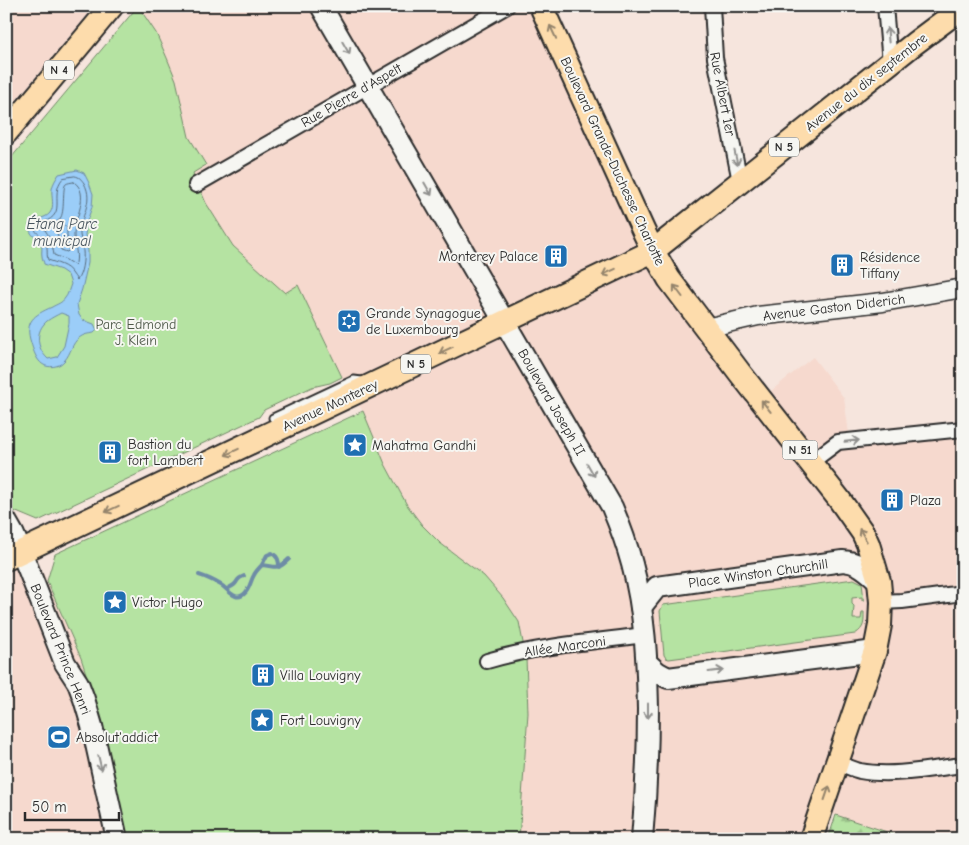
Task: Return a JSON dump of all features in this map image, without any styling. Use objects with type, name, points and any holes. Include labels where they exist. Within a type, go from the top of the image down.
[{"type":"main road","name":"N 4","points":[[6,133],[112,6]]},
{"type":"main road","name":"Boulevard Joseph II","points":[[321,6],[612,507],[623,534],[641,607],[648,663],[648,761],[642,839]]},
{"type":"main road","name":"Boulevard Grande-Duchesse Charlotte","points":[[541,6],[653,251],[669,278],[839,499],[863,533],[868,544],[880,592],[880,625],[875,651],[811,839]]},
{"type":"main road","name":"Avenue du dix septembre","points":[[653,251],[963,7]]},
{"type":"main road","name":"Avenue Monterey","points":[[14,555],[653,251]]},
{"type":"main road","name":"Boulevard Prince Henri","points":[[6,522],[14,535],[14,555],[65,663],[78,683],[84,699],[92,726],[117,839]]},
{"type":"main road","name":"Place Winston Churchill","points":[[641,607],[657,587],[843,561],[859,565],[880,592]]},
{"type":"main road","points":[[648,663],[657,672],[668,678],[875,651]]},
{"type":"street","name":"Rue Pierre d'Aspelt","points":[[196,184],[507,6]]},
{"type":"street","name":"Rue Albert 1er","points":[[712,6],[715,58],[740,181]]},
{"type":"street","points":[[885,6],[890,63]]},
{"type":"street","name":"Avenue Gaston Diderich","points":[[706,328],[758,316],[883,302],[963,288]]},
{"type":"street","points":[[810,463],[838,442],[963,429]]},
{"type":"street","points":[[880,592],[902,601],[963,593]]},
{"type":"street","name":"Allée Marconi","points":[[487,661],[505,655],[534,650],[645,635]]},
{"type":"street","points":[[837,763],[876,773],[963,765]]},
{"type":"lane","points":[[273,418],[354,380],[380,381]]},
{"type":"shaded area","points":[[6,6],[95,6],[6,112]]},
{"type":"shaded area","points":[[139,6],[541,6],[643,230],[761,399],[813,357],[844,398],[850,441],[963,429],[963,593],[952,595],[961,660],[957,664],[959,679],[963,678],[963,839],[904,839],[821,810],[811,839],[519,839],[528,713],[526,658],[519,622],[503,598],[484,576],[440,543],[422,525],[407,505],[385,464],[363,411],[351,395],[298,286],[285,294],[233,246],[206,203],[193,173],[206,165],[189,137],[176,80],[167,58],[156,33]]},
{"type":"shaded area","points":[[6,498],[47,581],[81,658],[102,724],[128,839],[6,839]]},
{"type":"green space","name":"Parc Edmond J. Klein","points":[[138,6],[156,33],[167,58],[176,80],[189,137],[206,165],[193,173],[206,203],[233,246],[285,293],[298,285],[342,377],[330,383],[312,387],[264,410],[259,417],[38,521],[14,511],[6,498],[6,164]]},
{"type":"green space","points":[[363,411],[385,464],[407,505],[422,525],[440,543],[484,576],[503,598],[519,622],[526,658],[528,713],[519,839],[128,839],[102,724],[81,658],[47,581],[55,554]]},
{"type":"green space","points":[[854,579],[862,583],[864,600],[862,600],[862,597],[852,598],[854,606],[853,619],[861,619],[862,612],[864,612],[862,627],[855,634],[669,659],[664,655],[660,611],[663,605]]},
{"type":"green space","points":[[836,815],[905,838],[828,839]]},
{"type":"water","name":"Étang Parc municpal","points":[[77,170],[84,173],[93,194],[92,207],[85,235],[88,263],[77,304],[79,315],[83,320],[94,324],[97,330],[94,333],[79,338],[65,360],[59,365],[50,367],[42,364],[36,357],[29,335],[30,324],[40,313],[62,301],[67,295],[71,284],[68,275],[61,270],[44,264],[42,245],[32,234],[29,224],[50,213],[53,204],[52,187],[59,174]],"holes":[[[61,313],[69,316],[64,346],[57,357],[48,359],[39,345],[40,330],[47,321]]]},
{"type":"waterway","points":[[262,565],[267,555],[272,553],[278,559],[279,567]]},
{"type":"waterway","points":[[199,575],[224,587],[239,597],[249,588],[255,574],[262,565],[279,566],[289,559]]},
{"type":"waterway","points":[[227,589],[244,576]]},
{"type":"place","name":"Monterey Palace","points":[[556,256]]},
{"type":"place","name":"Résidence Tiffany","points":[[842,265]]},
{"type":"place","name":"Grande Synagogue de Luxembourg","points":[[349,321]]},
{"type":"place","name":"Mahatma Gandhi","points":[[355,445]]},
{"type":"place","name":"Bastion du fort Lambert","points":[[110,452]]},
{"type":"place","name":"Plaza","points":[[892,500]]},
{"type":"place","name":"Victor Hugo","points":[[115,602]]},
{"type":"place","name":"Villa Louvigny","points":[[263,675]]},
{"type":"place","name":"Fort Louvigny","points":[[262,720]]},
{"type":"place","name":"Absolut'addict","points":[[59,737]]}]
